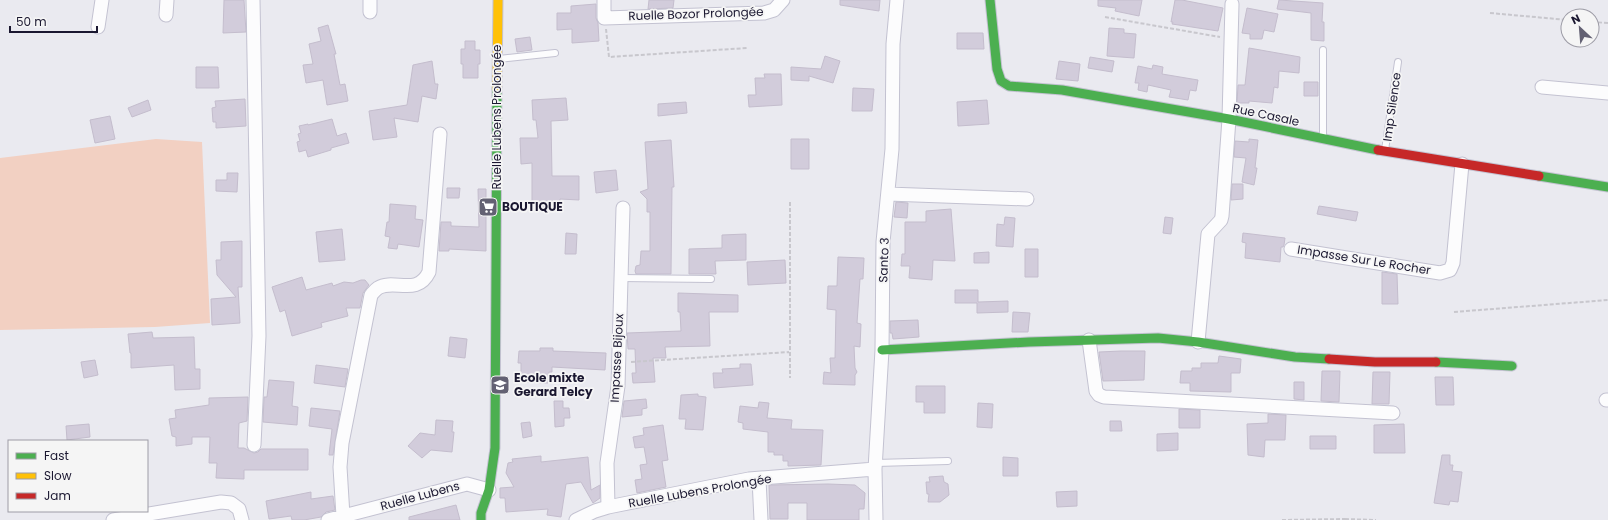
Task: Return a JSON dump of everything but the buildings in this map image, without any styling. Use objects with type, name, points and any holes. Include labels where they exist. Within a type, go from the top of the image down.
[{"type":"street","points":[[98,27],[102,0]]},
{"type":"street","points":[[166,15],[167,0]]},
{"type":"street","points":[[253,0],[259,336],[254,445]]},
{"type":"street","name":"Ruelle Lubens Prolongée","points":[[481,520],[489,490],[495,448],[498,0]]},
{"type":"street","points":[[604,0],[604,18]]},
{"type":"street","name":"Ruelle Bozor Prolongée","points":[[604,18],[764,13],[774,10],[782,3],[783,0]]},
{"type":"street","name":"Santo 3","points":[[876,520],[876,466],[882,350],[884,242],[892,149],[893,44],[897,0]]},
{"type":"street","name":"Rue Casale","points":[[990,0],[997,69],[1001,81],[1010,86],[1062,90],[1230,119],[1385,151],[1608,187]]},
{"type":"street","points":[[1198,342],[1208,234],[1221,220],[1222,216],[1230,119],[1232,4]]},
{"type":"street","points":[[1542,87],[1608,93]]},
{"type":"street","points":[[343,516],[340,466],[342,443],[371,295],[377,288],[383,286],[418,285],[425,280],[429,272],[440,134]]},
{"type":"street","name":"Impasse Sur Le Rocher","points":[[1291,249],[1440,273],[1450,270],[1453,263],[1462,164]]},
{"type":"street","points":[[888,194],[1027,199]]},
{"type":"street","name":"Impasse Bijoux","points":[[608,508],[607,463],[618,386],[623,208]]},
{"type":"street","points":[[882,350],[1029,342],[1158,338],[1198,342],[1294,357],[1375,362],[1434,362],[1512,366]]},
{"type":"street","points":[[1089,340],[1096,391],[1099,395],[1104,397],[1393,413]]},
{"type":"street","name":"Ruelle Lubens Prolongée","points":[[576,520],[595,511],[608,508],[759,478],[876,466]]},
{"type":"street","points":[[759,478],[761,520]]},
{"type":"street","name":"Ruelle Lubens","points":[[328,520],[467,484],[489,490]]},
{"type":"street","points":[[113,520],[221,502],[231,503],[239,508],[242,520]]},
{"type":"lane","points":[[1323,50],[1323,139]]},
{"type":"lane","points":[[498,60],[554,52]]},
{"type":"lane","name":"Imp Silence","points":[[1385,151],[1398,62]]},
{"type":"lane","points":[[621,278],[711,279]]},
{"type":"lane","points":[[876,466],[948,461]]},
{"type":"path","points":[[1490,13],[1560,19]]},
{"type":"path","points":[[1105,17],[1231,39]]},
{"type":"path","points":[[604,18],[609,57],[747,48]]},
{"type":"path","points":[[790,202],[790,378]]},
{"type":"path","points":[[1454,312],[1608,300]]},
{"type":"path","points":[[618,362],[790,352]]},
{"type":"path","points":[[1282,520],[1376,520]]},
{"type":"shaded area","points":[[156,139],[202,142],[210,323],[155,327],[0,330],[0,158]]},
{"type":"traffic: fast","points":[[990,0],[997,69],[1001,81],[1009,86],[1062,90],[1229,119],[1378,150]]},
{"type":"traffic: fast","points":[[481,520],[481,513],[489,490],[495,448],[497,89]]},
{"type":"traffic: fast","points":[[1539,176],[1608,187]]},
{"type":"traffic: fast","points":[[882,350],[1029,342],[1158,338],[1198,342],[1295,357],[1329,359]]},
{"type":"traffic: fast","points":[[1436,362],[1512,366]]},
{"type":"traffic: slow","points":[[497,89],[498,0]]},
{"type":"traffic: jam","points":[[1378,150],[1539,176]]},
{"type":"traffic: jam","points":[[1329,359],[1375,362],[1436,362]]},
{"type":"place","name":"BOUTIQUE","points":[[488,207]]},
{"type":"place","name":"Ecole mixte Gerard Telcy","points":[[500,385]]}]
